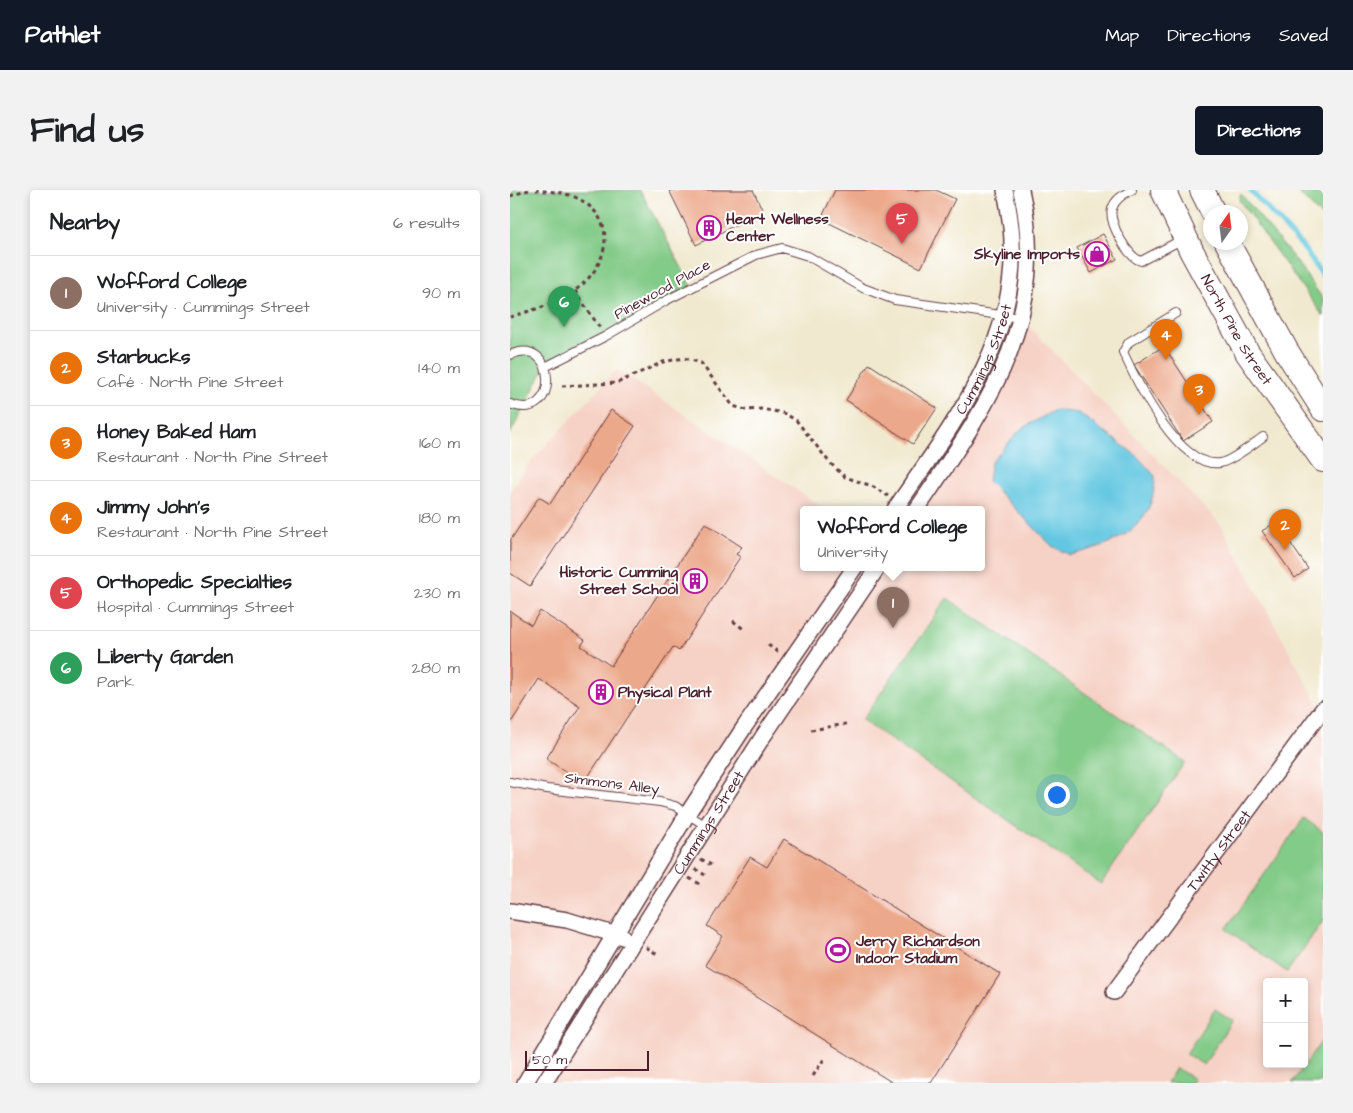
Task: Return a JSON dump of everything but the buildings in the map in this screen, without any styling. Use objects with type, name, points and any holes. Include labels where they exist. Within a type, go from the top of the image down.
[{"type":"highway","name":"North Pine Street","points":[[1163,190],[1185,238],[1247,352],[1323,460]]},
{"type":"highway","points":[[1202,190],[1209,205]]},
{"type":"highway","name":"North Pine Street","points":[[1231,250],[1286,352],[1323,409]]},
{"type":"street","name":"Cummings Street","points":[[891,503],[956,419],[971,395],[984,369],[1004,316],[1012,275],[1012,243],[1004,190]]},
{"type":"street","name":"Cummings Street","points":[[919,506],[977,417],[1013,348],[1026,295],[1028,258],[1026,222],[1021,190]]},
{"type":"street","name":"Cummings Street","points":[[525,1083],[688,813],[745,726],[852,571]]},
{"type":"street","name":"Cummings Street","points":[[544,1083],[706,826],[875,571]]},
{"type":"street","name":"Twitty Street","points":[[1114,992],[1323,708]]},
{"type":"street","points":[[510,911],[567,920],[616,933],[632,941]]},
{"type":"lane","points":[[1132,190],[1122,195],[1112,207],[1111,220],[1131,257],[1141,261],[1185,238]]},
{"type":"lane","name":"Pinewood Place","points":[[545,366],[606,336],[667,300],[756,255],[782,248],[808,256],[878,295],[912,304],[1021,318]]},
{"type":"lane","points":[[1176,314],[1129,342],[1123,352],[1165,426],[1181,447],[1200,460],[1211,463],[1222,463],[1263,437]]},
{"type":"lane","points":[[510,355],[523,352],[532,354],[545,366],[548,383],[541,399],[524,407],[510,404]]},
{"type":"lane","name":"Simmons Alley","points":[[510,782],[547,789],[660,802],[675,806],[706,826]]},
{"type":"path","points":[[510,196],[530,190]]},
{"type":"path","points":[[510,317],[549,305],[575,291],[591,277],[603,257],[607,238],[598,215],[584,202],[566,192],[536,190]]},
{"type":"path","points":[[575,291],[606,336]]},
{"type":"path","points":[[562,386],[617,383],[664,362],[684,358],[701,363],[733,406],[746,410],[761,409],[783,413],[796,420],[830,463],[845,477],[872,486],[891,503]]},
{"type":"path","points":[[733,621],[745,630]]},
{"type":"path","points":[[768,645],[780,653]]},
{"type":"path","points":[[811,730],[846,724]]},
{"type":"path","points":[[813,1076],[824,1059]]},
{"type":"shaded area","points":[[1021,318],[1221,525],[1323,714],[1323,1083],[510,1083],[510,492],[528,465],[617,369],[821,506],[800,506],[800,571],[985,571],[985,506],[896,506]]},
{"type":"green space","points":[[510,190],[640,190],[692,287],[545,367],[510,434]]},
{"type":"green space","points":[[1296,190],[1323,190],[1323,218]]},
{"type":"green space","points":[[1241,194],[1296,261],[1323,299],[1323,316],[1248,212],[1248,205],[1243,205],[1239,200]]},
{"type":"green space","points":[[947,598],[1185,762],[1101,884],[862,720]]},
{"type":"green space","points":[[1304,818],[1323,832],[1323,921],[1287,972],[1226,929]]},
{"type":"green space","points":[[1215,1009],[1232,1020],[1204,1065],[1186,1054]]},
{"type":"green space","points":[[1323,1039],[1323,1083],[1292,1083],[1303,1068],[1308,1068],[1308,1060]]},
{"type":"green space","points":[[1176,1068],[1194,1079],[1192,1083],[1167,1083]]},
{"type":"water","points":[[1055,410],[1079,413],[1137,456],[1155,476],[1153,494],[1148,509],[1140,522],[1116,540],[1070,555],[1052,546],[988,481],[991,462],[1021,429]]},
{"type":"waterway","points":[[1250,190],[1302,246],[1323,276]]},
{"type":"place","name":"Heart Wellness Center","points":[[709,228]]},
{"type":"place","name":"Orthopedic Specialties","points":[[902,244]]},
{"type":"place","name":"Skyline Imports","points":[[1097,254]]},
{"type":"place","name":"Liberty Garden","points":[[564,327]]},
{"type":"place","name":"Jimmy John's","points":[[1166,360]]},
{"type":"place","name":"Honey Baked Ham","points":[[1199,415]]},
{"type":"place","name":"Starbucks","points":[[1285,550]]},
{"type":"place","name":"Historic Cumming Street School","points":[[695,581]]},
{"type":"place","name":"Wofford College","points":[[893,628]]},
{"type":"place","name":"Physical Plant","points":[[601,692]]},
{"type":"place","name":"Jerry Richardson Indoor Stadium","points":[[838,950]]}]
